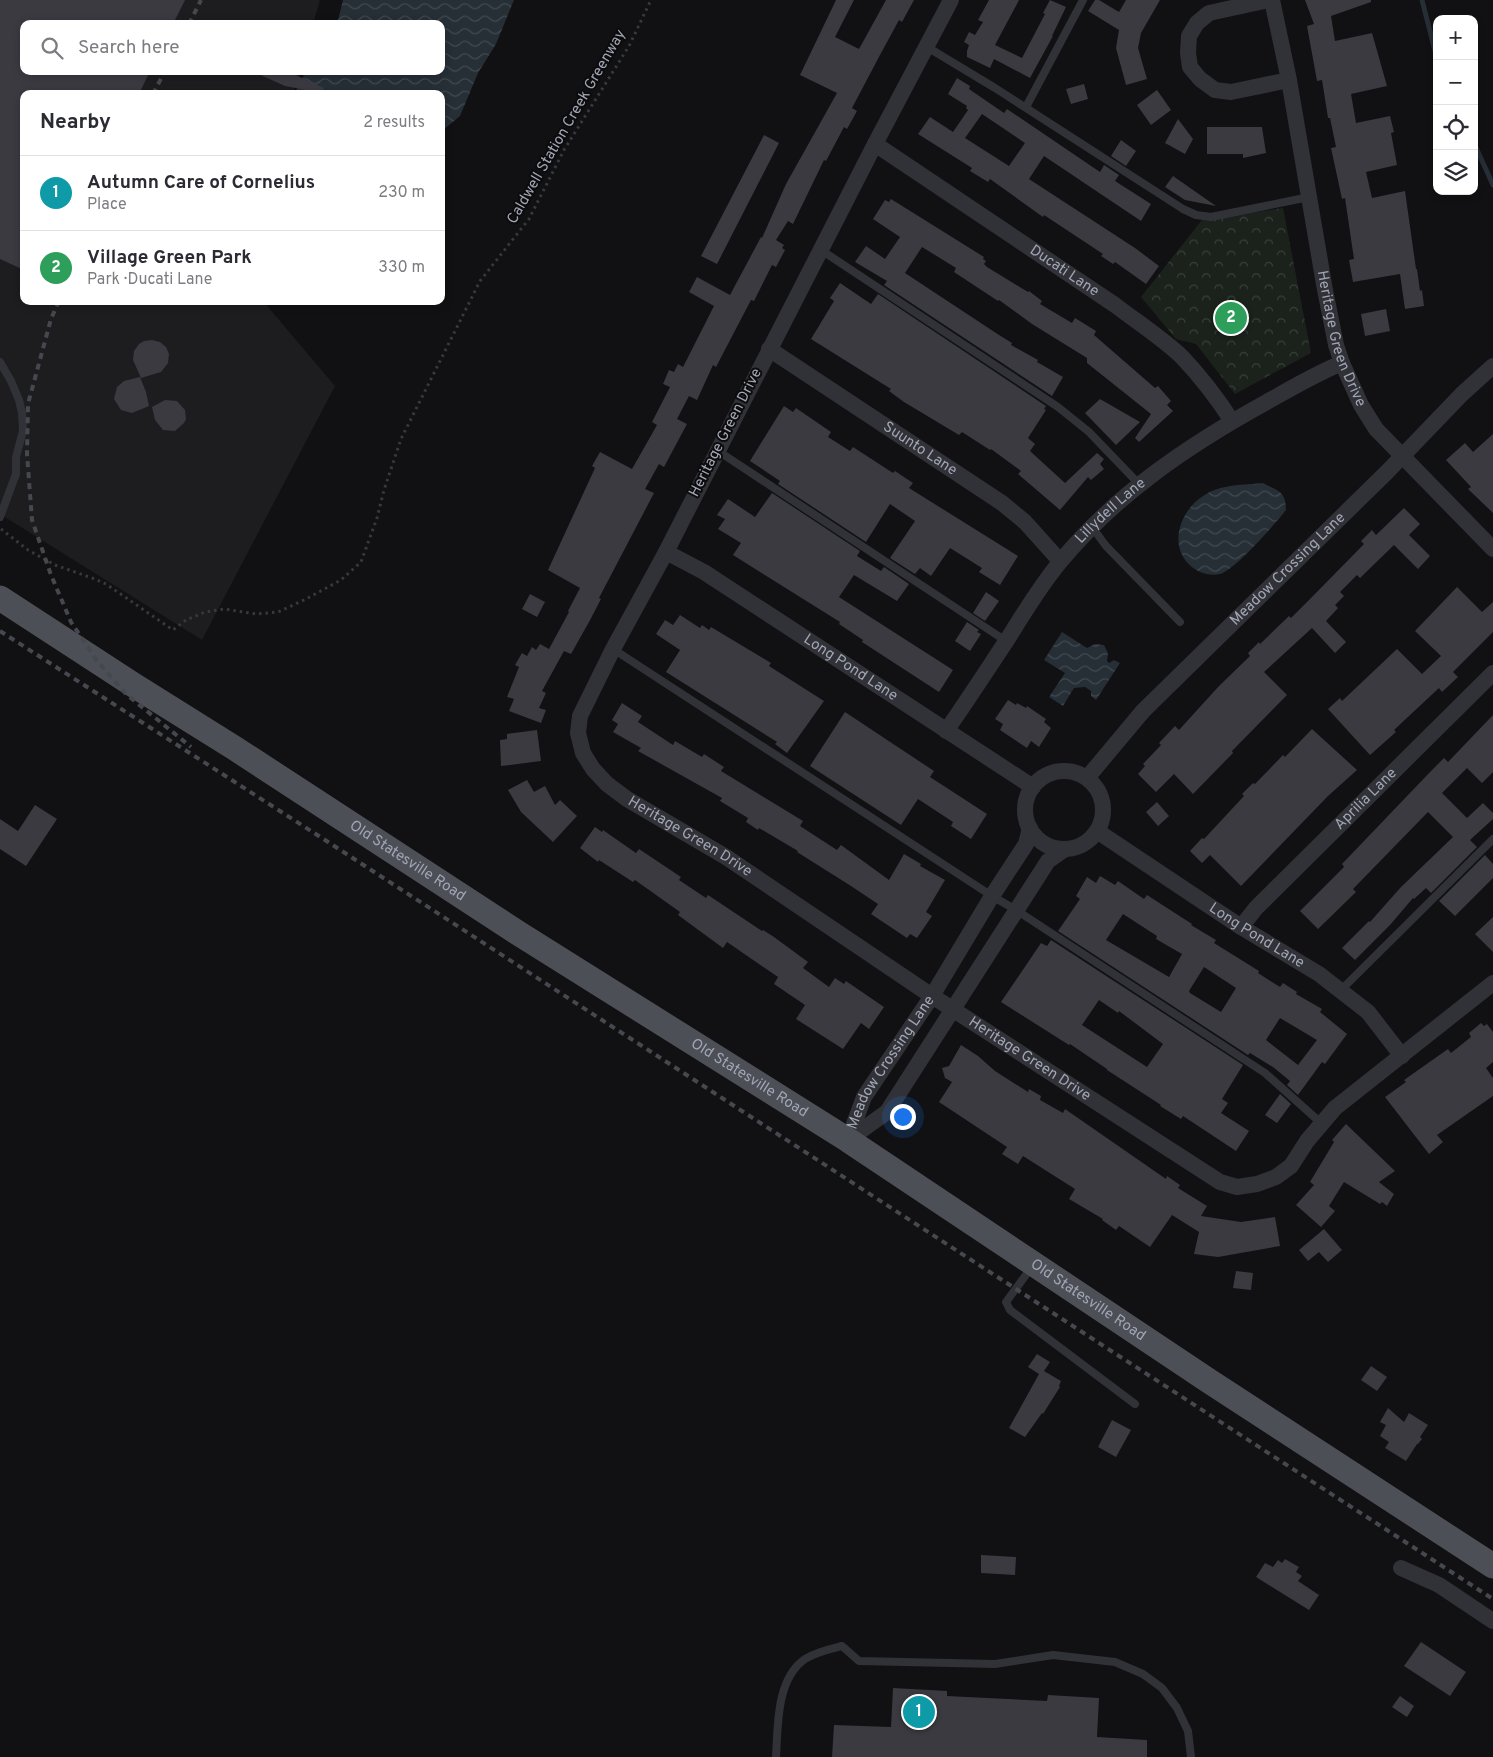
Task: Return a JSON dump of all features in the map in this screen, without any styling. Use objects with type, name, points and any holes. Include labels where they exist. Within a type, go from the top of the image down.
[{"type":"main road","name":"Old Statesville Road","points":[[0,598],[526,938],[848,1140],[1209,1382],[1493,1566]]},
{"type":"street","name":"Heritage Green Drive","points":[[951,0],[580,716],[578,733],[583,753],[593,769],[607,784],[627,798],[726,857],[953,1010],[1220,1182],[1237,1187],[1257,1184],[1276,1177],[1291,1166],[1321,1123],[1335,1108],[1493,983]]},
{"type":"street","name":"Heritage Green Drive","points":[[1289,80],[1231,92],[1215,90],[1200,79],[1190,67],[1188,53],[1189,36],[1197,23],[1209,13],[1270,0],[1289,80],[1331,318],[1342,363],[1361,405],[1376,429],[1493,549]]},
{"type":"street","name":"Ducati Lane","points":[[875,144],[1115,305],[1153,334],[1181,356],[1203,380],[1232,421]]},
{"type":"street","name":"Suunto Lane","points":[[769,349],[1002,503],[1025,522],[1060,562]]},
{"type":"street","name":"Lillydell Lane","points":[[946,731],[1039,589],[1060,562],[1092,527],[1138,484],[1232,421],[1323,371],[1342,363]]},
{"type":"street","name":"Meadow Crossing Lane","points":[[1087,778],[1143,710],[1403,456],[1462,394],[1493,366]]},
{"type":"street","name":"Long Pond Lane","points":[[666,552],[704,572],[1033,787]]},
{"type":"street","name":"Aprilia Lane","points":[[1241,927],[1256,908],[1493,673]]},
{"type":"street","points":[[1033,787],[1044,777],[1058,772],[1073,772],[1087,778],[1098,790],[1103,805],[1102,822],[1098,831]]},
{"type":"street","name":"Meadow Crossing Lane","points":[[848,1140],[864,1097],[932,996],[992,896],[1026,844],[1030,828],[1026,807],[1033,787]]},
{"type":"street","points":[[1030,828],[1039,839],[1051,846],[1065,849]]},
{"type":"street","name":"Meadow Crossing Lane","points":[[848,1140],[887,1112],[1048,861],[1065,849],[1081,845],[1098,831]]},
{"type":"street","name":"Long Pond Lane","points":[[1098,831],[1241,927],[1320,974],[1368,1012],[1402,1056]]},
{"type":"street","points":[[1401,1568],[1439,1585],[1493,1621]]},
{"type":"lane","points":[[1026,108],[1083,0]]},
{"type":"lane","points":[[927,47],[1196,215],[1211,217],[1309,197]]},
{"type":"lane","points":[[821,250],[1058,407],[1089,432],[1138,484]]},
{"type":"lane","points":[[0,362],[19,400],[22,414],[22,431],[16,457],[16,474],[0,517]]},
{"type":"lane","points":[[717,450],[1006,641]]},
{"type":"lane","points":[[1092,527],[1106,546],[1180,622]]},
{"type":"lane","points":[[613,650],[1265,1073],[1321,1123]]},
{"type":"lane","points":[[1341,990],[1493,839]]},
{"type":"lane","points":[[1034,1264],[1006,1302],[1010,1310],[1135,1404]]},
{"type":"lane","points":[[776,1757],[778,1723],[784,1691],[792,1672],[805,1659],[842,1646],[859,1661],[995,1664],[1053,1655],[1115,1662],[1143,1674],[1162,1688],[1177,1708],[1188,1731],[1192,1757]]},
{"type":"path","name":"Caldwell Station Creek Greenway","points":[[0,529],[28,550],[55,565],[106,584],[173,630],[186,620],[205,612],[224,610],[256,614],[278,612],[341,580],[361,562],[377,518],[401,439],[480,281],[529,219],[564,150],[629,46],[651,0]]},
{"type":"shaded area","points":[[0,0],[320,0],[314,20],[20,20],[20,75],[299,75],[294,90],[20,90],[20,305],[266,305],[335,386],[202,640],[0,514]]},
{"type":"green space","points":[[1283,208],[1311,353],[1235,394],[1196,344],[1176,339],[1141,297],[1202,220]]},
{"type":"water","points":[[343,0],[514,0],[496,44],[478,73],[460,116],[445,128],[445,90],[296,90],[304,75],[445,75],[445,20],[338,20]]},
{"type":"water","points":[[1263,483],[1280,492],[1286,504],[1286,510],[1264,536],[1245,556],[1220,574],[1203,573],[1188,563],[1182,554],[1179,544],[1179,533],[1187,512],[1194,503],[1217,489]]},
{"type":"water","points":[[1062,632],[1087,648],[1095,644],[1104,645],[1108,653],[1107,661],[1109,663],[1114,660],[1120,663],[1096,700],[1091,696],[1091,691],[1085,687],[1074,688],[1063,706],[1049,697],[1065,673],[1044,660]]},
{"type":"building","points":[[0,0],[185,0],[175,20],[20,20],[20,75],[148,75],[141,90],[20,90],[20,268],[0,259]]},
{"type":"building","points":[[836,0],[854,0],[835,37],[859,49],[886,0],[914,0],[902,22],[899,20],[880,55],[852,108],[857,111],[847,129],[844,127],[826,161],[824,160],[793,224],[788,221],[776,240],[784,245],[782,248],[785,250],[776,267],[772,265],[754,301],[751,300],[716,367],[713,365],[697,400],[689,396],[677,419],[687,424],[664,467],[659,464],[645,489],[654,493],[571,654],[564,651],[542,691],[546,693],[539,708],[546,710],[541,723],[509,711],[514,699],[507,697],[519,667],[515,665],[522,653],[527,656],[532,647],[536,650],[540,644],[549,649],[580,588],[548,570],[595,468],[592,466],[600,452],[632,469],[657,425],[652,422],[670,387],[663,384],[669,370],[674,372],[678,364],[683,367],[714,306],[689,292],[697,277],[730,295],[762,238],[786,184],[837,93],[800,75]]},
{"type":"building","points":[[989,0],[1019,0],[995,45],[1022,58],[1045,14],[1043,13],[1050,0],[1066,7],[1053,36],[1030,78],[994,59],[990,68],[967,57],[969,45],[964,42],[969,32],[975,35],[983,22],[978,20]]},
{"type":"building","points":[[1095,0],[1099,0],[1119,12],[1126,0],[1160,0],[1141,33],[1138,48],[1147,79],[1126,85],[1116,48],[1119,30],[1088,11]]},
{"type":"building","points":[[1305,0],[1371,0],[1371,2],[1331,16],[1335,41],[1372,33],[1387,86],[1351,94],[1356,123],[1390,116],[1394,132],[1391,133],[1397,165],[1366,172],[1372,198],[1405,191],[1416,269],[1424,306],[1405,309],[1400,274],[1353,282],[1349,260],[1354,259],[1345,198],[1342,199],[1331,148],[1336,147],[1330,118],[1328,118],[1322,80],[1317,81],[1307,26],[1314,24]]},
{"type":"building","points":[[261,75],[296,75],[324,88],[323,90],[306,90],[285,86]]},
{"type":"building","points":[[957,78],[970,86],[969,89],[1004,113],[1007,109],[1100,172],[1104,165],[1119,175],[1115,181],[1151,204],[1141,221],[1044,156],[1029,179],[1135,248],[1159,266],[1146,284],[1115,262],[1113,264],[1101,256],[1103,254],[1044,215],[1043,217],[990,179],[988,182],[970,171],[972,168],[918,134],[930,117],[953,132],[968,110],[967,106],[948,94]],"holes":[[[982,114],[1025,143],[1009,166],[965,138]]]},
{"type":"building","points":[[1084,84],[1088,99],[1071,104],[1066,89]]},
{"type":"building","points":[[1157,90],[1171,110],[1151,125],[1137,105]]},
{"type":"building","points":[[1178,119],[1193,139],[1185,154],[1165,143]]},
{"type":"building","points":[[1207,127],[1262,127],[1266,153],[1243,158],[1243,154],[1207,154]]},
{"type":"building","points":[[764,135],[779,143],[717,264],[701,256]]},
{"type":"building","points":[[1121,140],[1136,151],[1126,166],[1111,156]]},
{"type":"building","points":[[1173,176],[1216,206],[1185,200],[1165,187]]},
{"type":"building","points":[[891,199],[984,257],[983,259],[986,261],[984,264],[987,267],[1029,291],[1042,301],[1040,304],[1072,323],[1075,318],[1096,331],[1094,335],[1155,388],[1158,386],[1171,401],[1167,405],[1173,411],[1139,442],[1135,438],[1151,414],[1087,363],[1087,358],[954,272],[956,268],[922,247],[905,273],[1012,343],[1011,345],[1063,377],[1052,396],[884,285],[887,281],[855,262],[866,246],[885,259],[900,237],[873,219],[885,200],[889,202]]},
{"type":"building","points":[[840,283],[871,304],[878,294],[1046,406],[1044,409],[1046,410],[1028,438],[1035,444],[1030,451],[1065,483],[1097,453],[1104,459],[1100,464],[1104,469],[1091,480],[1088,477],[1060,510],[1018,474],[1021,471],[991,449],[962,432],[959,435],[904,402],[889,391],[891,389],[811,339],[834,301],[830,298]]},
{"type":"building","points":[[1386,309],[1390,331],[1365,336],[1361,314]]},
{"type":"building","points":[[152,340],[160,342],[166,347],[169,354],[168,363],[161,372],[141,378],[133,360],[134,351],[139,344]]},
{"type":"building","points":[[140,377],[149,406],[132,413],[121,410],[114,399],[117,387],[124,381]]},
{"type":"building","points":[[1100,399],[1140,422],[1116,445],[1085,413]]},
{"type":"building","points":[[165,400],[177,401],[185,410],[186,419],[175,431],[163,430],[155,420],[152,407]]},
{"type":"building","points":[[784,406],[793,412],[796,408],[831,432],[828,437],[850,451],[853,447],[893,473],[895,471],[913,483],[909,488],[1018,556],[1000,585],[979,572],[982,568],[950,548],[931,576],[920,568],[915,574],[890,558],[915,521],[890,504],[866,542],[778,484],[780,481],[750,461]]},
{"type":"building","points":[[1493,434],[1493,513],[1468,489],[1471,487],[1446,460],[1465,443],[1473,452]]},
{"type":"building","points":[[772,493],[860,551],[857,556],[881,571],[884,567],[909,584],[897,601],[854,575],[839,597],[953,670],[939,692],[862,642],[863,640],[839,624],[840,622],[733,555],[741,543],[718,529],[725,519],[717,515],[728,499],[755,517]]},
{"type":"building","points":[[1404,508],[1420,524],[1409,535],[1430,556],[1418,569],[1394,545],[1360,578],[1357,575],[1340,592],[1344,596],[1335,605],[1338,608],[1326,621],[1346,642],[1335,653],[1312,628],[1264,672],[1287,695],[1232,751],[1233,753],[1193,794],[1174,774],[1156,792],[1138,774],[1145,766],[1143,764],[1161,745],[1159,743],[1175,726],[1179,730],[1219,686],[1250,656],[1248,653],[1259,642],[1260,644],[1289,616],[1291,618],[1364,544],[1361,541],[1372,530],[1376,535]]},
{"type":"building","points":[[1457,587],[1482,612],[1493,602],[1493,632],[1453,672],[1458,677],[1442,692],[1439,688],[1394,730],[1396,732],[1370,755],[1328,709],[1340,698],[1342,701],[1397,649],[1422,674],[1441,656],[1415,631]]},
{"type":"building","points":[[986,592],[999,601],[985,621],[973,613]]},
{"type":"building","points":[[530,594],[545,602],[537,617],[522,609]]},
{"type":"building","points":[[680,615],[700,628],[702,625],[709,630],[711,627],[771,663],[769,666],[824,701],[787,753],[775,744],[777,742],[666,672],[680,650],[656,634],[665,620],[673,625]]},
{"type":"building","points":[[967,622],[979,630],[977,632],[981,634],[970,651],[955,641]]},
{"type":"building","points":[[1008,700],[1016,705],[1017,703],[1026,708],[1027,706],[1046,719],[1044,722],[1051,728],[1039,747],[1031,741],[1027,748],[1000,730],[1003,724],[995,719]]},
{"type":"building","points":[[622,703],[642,716],[638,722],[673,745],[675,741],[702,757],[704,754],[724,767],[721,771],[803,821],[800,826],[837,850],[841,845],[889,880],[904,854],[921,864],[920,866],[945,880],[926,912],[932,916],[917,938],[910,934],[907,938],[871,914],[878,904],[798,851],[746,822],[748,818],[720,801],[722,798],[638,751],[641,748],[613,732],[618,724],[612,720]]},
{"type":"building","points":[[845,712],[934,771],[930,777],[987,814],[971,839],[951,826],[953,822],[918,799],[901,825],[810,766]]},
{"type":"building","points":[[1493,715],[1493,772],[1482,783],[1467,768],[1442,793],[1467,818],[1483,803],[1493,813],[1493,819],[1470,840],[1477,847],[1431,893],[1426,888],[1413,898],[1390,925],[1355,960],[1342,948],[1453,837],[1428,812],[1353,889],[1356,892],[1318,929],[1300,911],[1344,867],[1342,864],[1431,771],[1444,758],[1448,762]]},
{"type":"building","points":[[1312,729],[1357,770],[1328,796],[1241,886],[1210,855],[1202,863],[1190,851],[1202,838],[1204,839],[1244,796],[1242,794],[1253,783],[1255,784],[1283,755],[1285,757]]},
{"type":"building","points":[[537,730],[541,761],[501,766],[500,740],[507,739],[507,734]]},
{"type":"building","points":[[527,780],[534,792],[545,786],[555,805],[560,800],[577,816],[553,842],[521,812],[508,790]]},
{"type":"building","points":[[1157,802],[1169,816],[1158,826],[1146,812]]},
{"type":"building","points":[[35,805],[57,819],[26,866],[0,849],[0,819],[18,831]]},
{"type":"building","points":[[595,827],[602,832],[603,830],[636,853],[639,849],[681,877],[679,880],[706,898],[708,895],[774,937],[808,962],[803,968],[829,987],[835,978],[844,984],[846,981],[884,1007],[869,1029],[861,1023],[843,1049],[796,1019],[805,1005],[774,984],[778,977],[727,942],[723,948],[678,915],[680,912],[635,880],[633,882],[599,860],[598,862],[580,848]]},
{"type":"building","points":[[1485,855],[1493,864],[1493,878],[1455,916],[1439,901]]},
{"type":"building","points":[[1100,876],[1115,885],[1118,881],[1144,899],[1147,895],[1216,940],[1214,943],[1259,971],[1258,973],[1280,987],[1283,983],[1297,992],[1296,994],[1322,1009],[1320,1012],[1347,1034],[1325,1064],[1322,1062],[1298,1095],[1287,1085],[1290,1081],[1273,1067],[1250,1053],[1248,1055],[1058,931],[1080,899],[1076,896],[1087,877],[1096,883]],"holes":[[[1123,914],[1157,936],[1156,939],[1182,954],[1169,977],[1106,940]],[[1204,967],[1236,988],[1221,1012],[1189,991]],[[1280,1018],[1317,1040],[1298,1065],[1266,1040]]]},
{"type":"building","points":[[1493,917],[1493,952],[1475,934]]},
{"type":"building","points":[[1051,940],[1243,1065],[1222,1099],[1228,1103],[1221,1113],[1249,1131],[1236,1151],[1183,1116],[1181,1119],[1160,1106],[1070,1044],[1001,1002],[1041,943],[1047,946]],"holes":[[[1099,1000],[1118,1013],[1119,1011],[1163,1044],[1147,1067],[1082,1025]]]},
{"type":"building","points":[[1481,1023],[1484,1026],[1487,1024],[1493,1032],[1493,1062],[1486,1068],[1493,1078],[1493,1096],[1437,1135],[1443,1142],[1429,1154],[1385,1097],[1406,1082],[1404,1080],[1448,1049],[1451,1053],[1471,1037],[1469,1033]]},
{"type":"building","points":[[961,1045],[978,1056],[995,1071],[1028,1092],[1029,1089],[1041,1096],[1040,1100],[1063,1113],[1065,1109],[1166,1179],[1167,1176],[1180,1185],[1178,1188],[1207,1206],[1201,1216],[1241,1222],[1275,1217],[1280,1246],[1218,1257],[1194,1254],[1199,1232],[1172,1215],[1150,1247],[1119,1226],[1116,1230],[1103,1219],[1069,1199],[1075,1189],[1023,1156],[1018,1164],[1002,1154],[1007,1147],[939,1102],[952,1082],[945,1078],[942,1068],[949,1066]]},
{"type":"building","points":[[1280,1094],[1291,1104],[1277,1123],[1265,1115]]},
{"type":"building","points":[[1346,1124],[1395,1171],[1379,1182],[1394,1194],[1387,1206],[1382,1202],[1380,1204],[1344,1182],[1329,1206],[1335,1211],[1321,1227],[1296,1205],[1314,1185],[1310,1182],[1334,1142],[1332,1140]]},
{"type":"building","points":[[1324,1229],[1342,1250],[1328,1262],[1319,1252],[1308,1261],[1299,1250]]},
{"type":"building","points":[[1236,1271],[1253,1273],[1251,1290],[1233,1288]]},
{"type":"building","points":[[1037,1354],[1050,1362],[1044,1371],[1061,1381],[1060,1387],[1043,1414],[1025,1437],[1009,1428],[1039,1374],[1028,1367]]},
{"type":"building","points":[[1371,1366],[1387,1377],[1377,1391],[1361,1380]]},
{"type":"building","points":[[1388,1408],[1404,1422],[1409,1413],[1428,1425],[1420,1437],[1422,1439],[1406,1461],[1385,1448],[1389,1442],[1380,1436],[1386,1425],[1380,1422]]},
{"type":"building","points":[[1112,1420],[1131,1430],[1116,1457],[1098,1447]]},
{"type":"building","points":[[981,1555],[1016,1557],[1015,1575],[981,1573]]},
{"type":"building","points":[[1285,1559],[1299,1567],[1296,1572],[1302,1576],[1298,1581],[1319,1595],[1309,1610],[1256,1577],[1265,1563],[1273,1567],[1278,1560],[1282,1563]]},
{"type":"building","points":[[1421,1642],[1466,1672],[1450,1696],[1404,1666]]},
{"type":"building","points":[[893,1688],[947,1691],[947,1696],[1047,1701],[1048,1695],[1099,1698],[1097,1737],[1147,1740],[1147,1757],[832,1757],[834,1725],[891,1727]]},
{"type":"building","points":[[1400,1696],[1414,1706],[1407,1717],[1392,1707]]},
{"type":"waterway","points":[[1422,0],[1433,43]]},
{"type":"waterway","points":[[1477,150],[1493,185]]},
{"type":"railway","points":[[191,20],[201,0]]},
{"type":"railway","points":[[155,90],[163,75]]},
{"type":"railway","points":[[57,305],[51,319],[28,404],[27,454],[32,520],[51,575],[71,622],[98,662],[126,694],[191,747]]},
{"type":"railway","points":[[0,631],[1493,1599]]},
{"type":"place","name":"Village Green Park","points":[[1231,318]]},
{"type":"place","name":"Autumn Care of Cornelius","points":[[919,1712]]}]
